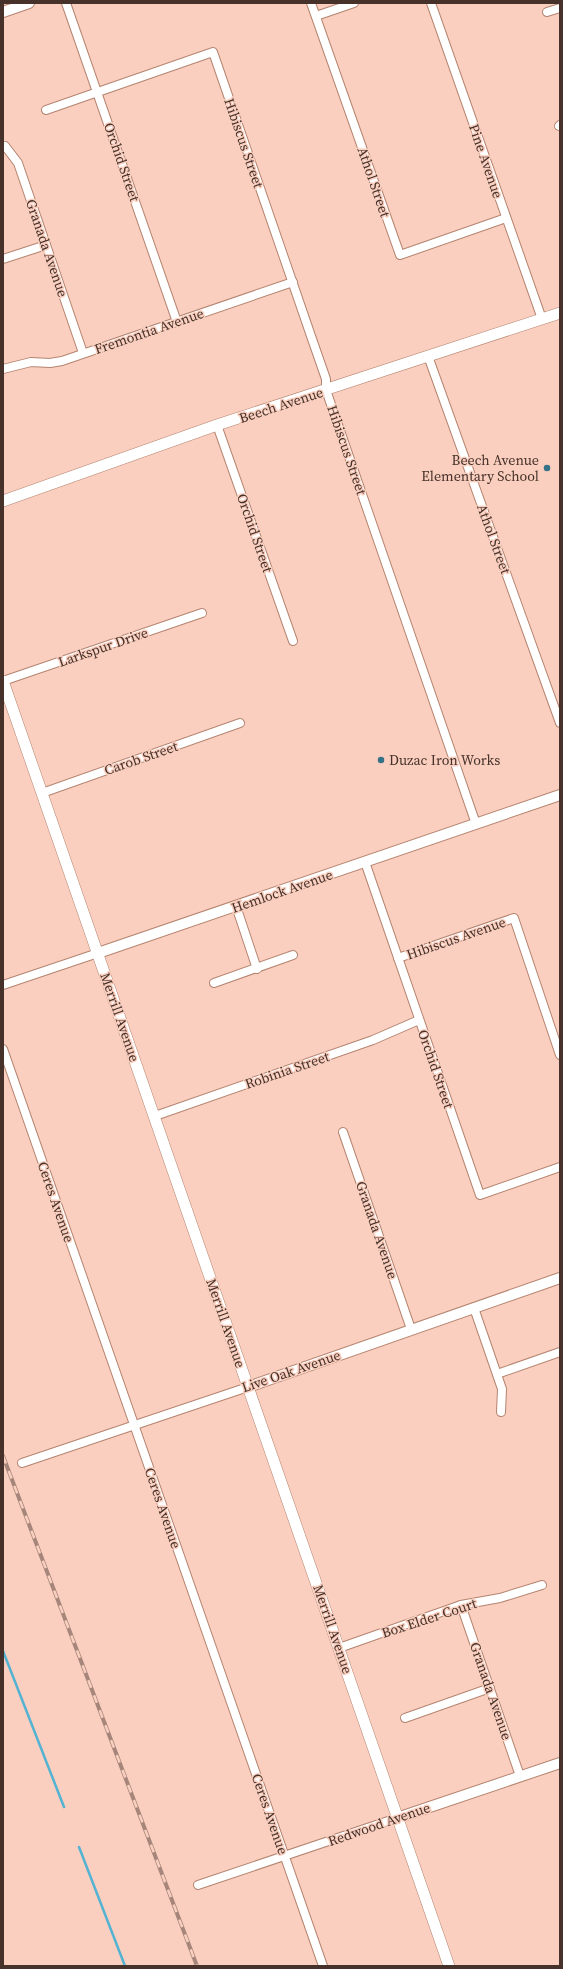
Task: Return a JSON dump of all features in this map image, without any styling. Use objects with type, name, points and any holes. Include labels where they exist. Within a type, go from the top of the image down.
[{"type":"main road","name":"Beech Avenue","points":[[3,501],[217,425],[560,313]]},
{"type":"main road","name":"Merrill Avenue","points":[[3,681],[340,1648],[397,1818],[449,1966]]},
{"type":"street","points":[[3,12],[30,3]]},
{"type":"street","name":"Orchid Street","points":[[66,3],[177,322]]},
{"type":"street","name":"Athol Street","points":[[311,3],[400,255],[506,218]]},
{"type":"street","points":[[316,16],[354,3]]},
{"type":"street","name":"Pine Avenue","points":[[431,3],[542,319]]},
{"type":"street","points":[[547,12],[560,8]]},
{"type":"street","name":"Hibiscus Street","points":[[97,92],[213,52],[326,379],[326,390],[476,824]]},
{"type":"street","points":[[46,110],[97,92]]},
{"type":"street","name":"Granada Avenue","points":[[6,146],[18,163],[84,353]]},
{"type":"street","points":[[3,260],[46,244]]},
{"type":"street","name":"Fremontia Avenue","points":[[3,368],[31,362],[50,363],[62,361],[293,282]]},
{"type":"street","name":"Athol Street","points":[[428,356],[560,723]]},
{"type":"street","name":"Orchid Street","points":[[217,425],[293,641]]},
{"type":"street","name":"Larkspur Drive","points":[[3,681],[202,612]]},
{"type":"street","name":"Carob Street","points":[[42,793],[240,724]]},
{"type":"street","name":"Hemlock Avenue","points":[[3,985],[560,795]]},
{"type":"street","name":"Orchid Street","points":[[365,862],[480,1196],[560,1167]]},
{"type":"street","points":[[236,906],[257,969]]},
{"type":"street","name":"Hibiscus Avenue","points":[[398,958],[514,918],[560,1055]]},
{"type":"street","points":[[214,983],[293,955]]},
{"type":"street","name":"Robinia Street","points":[[155,1116],[373,1040],[419,1020]]},
{"type":"street","name":"Ceres Avenue","points":[[3,1049],[323,1966]]},
{"type":"street","name":"Granada Avenue","points":[[343,1132],[411,1329]]},
{"type":"street","name":"Live Oak Avenue","points":[[22,1463],[560,1278]]},
{"type":"street","points":[[474,1308],[502,1389],[501,1412]]},
{"type":"street","points":[[497,1374],[560,1352]]},
{"type":"street","name":"Box Elder Court","points":[[340,1648],[461,1605],[500,1598],[542,1585]]},
{"type":"street","name":"Granada Avenue","points":[[461,1605],[520,1776]]},
{"type":"street","points":[[405,1718],[490,1688]]},
{"type":"street","name":"Redwood Avenue","points":[[198,1885],[560,1763]]},
{"type":"waterway","points":[[3,1651],[64,1807]]},
{"type":"waterway","points":[[79,1847],[125,1966]]},
{"type":"railway","points":[[3,1456],[197,1966]]},
{"type":"place","name":"Beech Avenue Elementary School","points":[[547,468]]},
{"type":"place","name":"Duzac Iron Works","points":[[381,760]]}]
